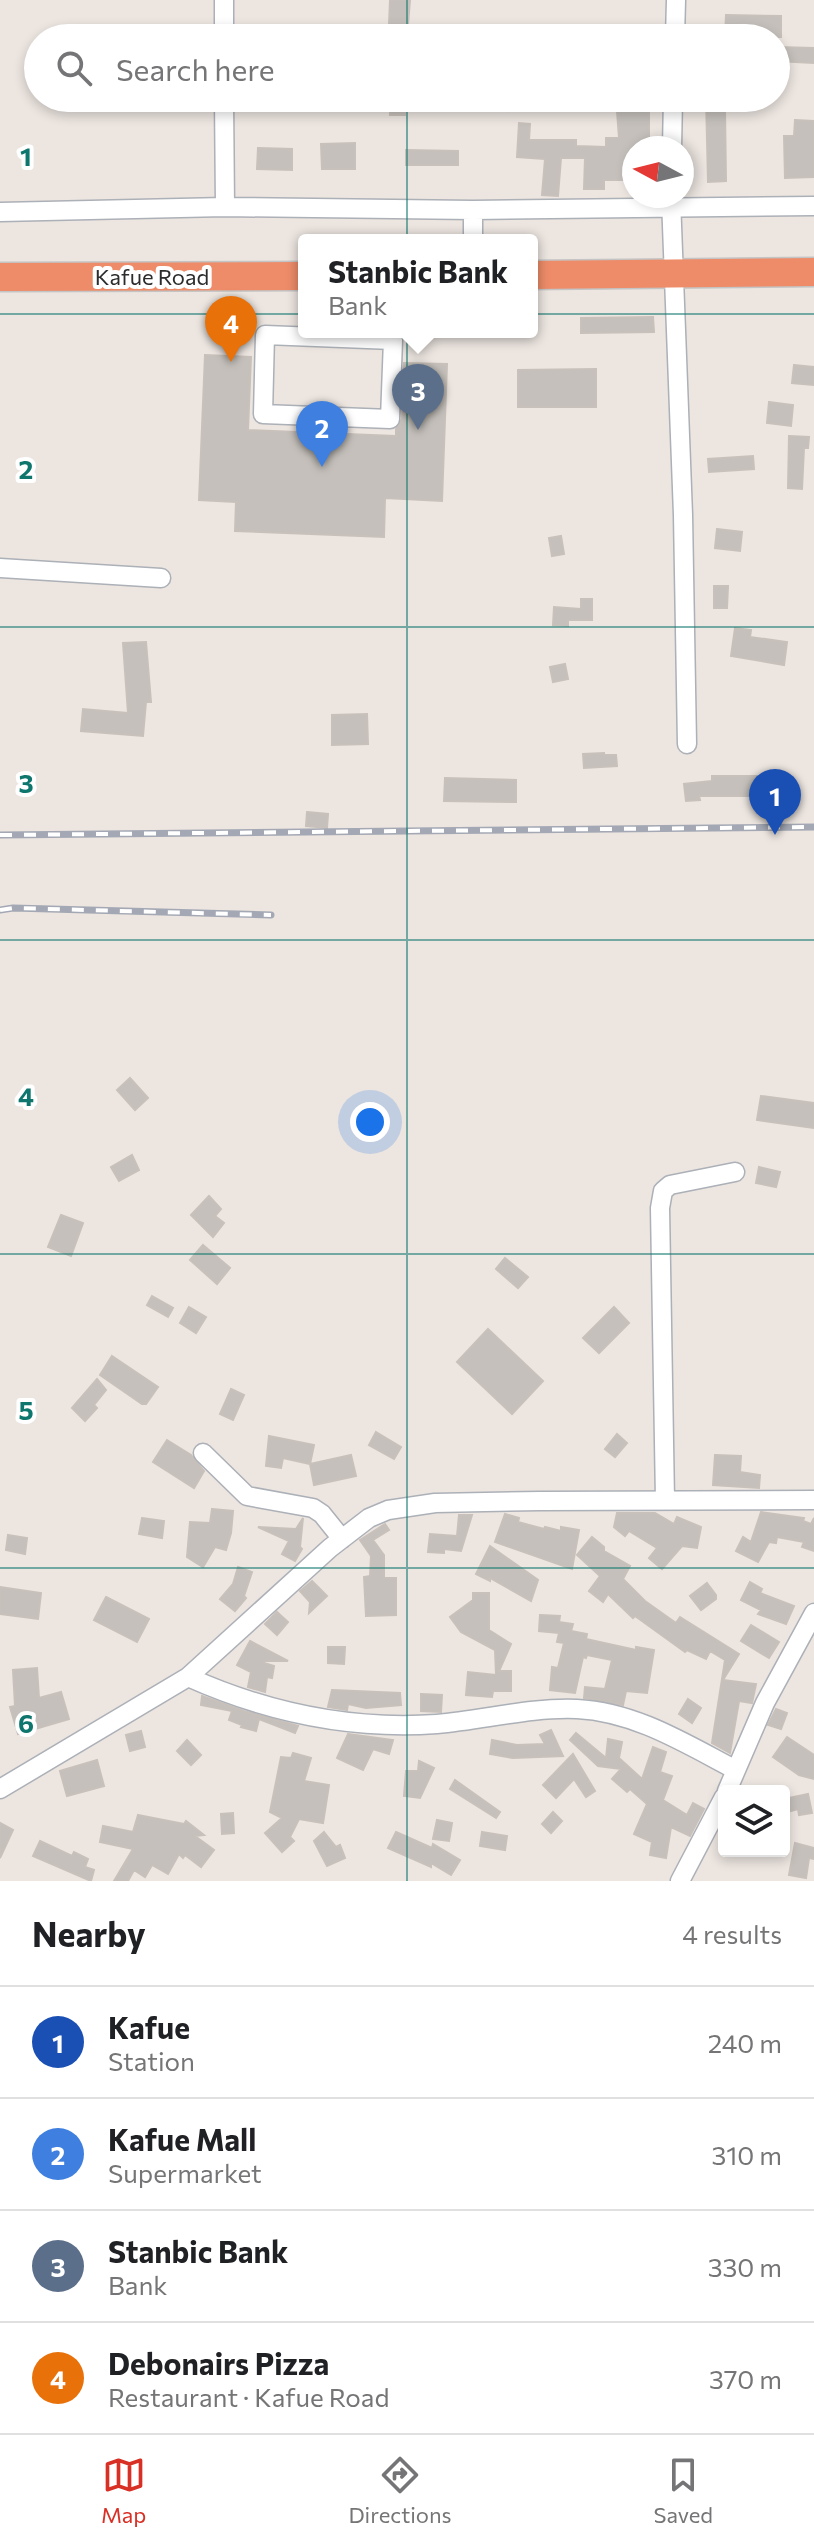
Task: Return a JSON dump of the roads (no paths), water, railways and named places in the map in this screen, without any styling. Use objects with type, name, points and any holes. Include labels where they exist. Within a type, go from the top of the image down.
[{"type":"highway","points":[[538,275],[814,272]]},
{"type":"highway","name":"Kafue Road","points":[[0,277],[298,276]]},
{"type":"street","points":[[224,0],[224,24]]},
{"type":"street","points":[[675,24],[676,0]]},
{"type":"street","points":[[224,112],[225,207]]},
{"type":"street","points":[[672,136],[673,112]]},
{"type":"street","points":[[694,203],[814,206]]},
{"type":"street","points":[[0,212],[225,207],[473,210],[622,204]]},
{"type":"street","points":[[670,208],[683,515],[687,744]]},
{"type":"street","points":[[473,210],[473,234]]},
{"type":"street","points":[[298,334],[265,335],[263,414],[390,419],[393,340],[373,338]]},
{"type":"street","points":[[0,568],[161,578]]},
{"type":"street","points":[[665,1500],[661,1199],[663,1191],[670,1185],[735,1172]]},
{"type":"street","points":[[203,1453],[247,1496],[313,1508],[322,1514],[342,1539]]},
{"type":"street","points":[[0,1789],[188,1677],[342,1539],[369,1518],[388,1510],[408,1505],[525,1501],[814,1500]]},
{"type":"street","points":[[730,1785],[765,1703],[814,1613]]},
{"type":"street","points":[[188,1677],[260,1705],[313,1717],[373,1725],[439,1724],[552,1710],[579,1709],[611,1714],[665,1732],[736,1770]]},
{"type":"street","points":[[680,1881],[718,1808]]},
{"type":"railway","points":[[0,835],[814,827]]},
{"type":"railway","points":[[0,910],[271,915]]},
{"type":"place","name":"Debonairs Pizza","points":[[231,362]]},
{"type":"place","name":"Stanbic Bank","points":[[418,430]]},
{"type":"place","name":"Kafue Mall","points":[[322,467]]},
{"type":"place","name":"Kafue","points":[[775,835]]}]
